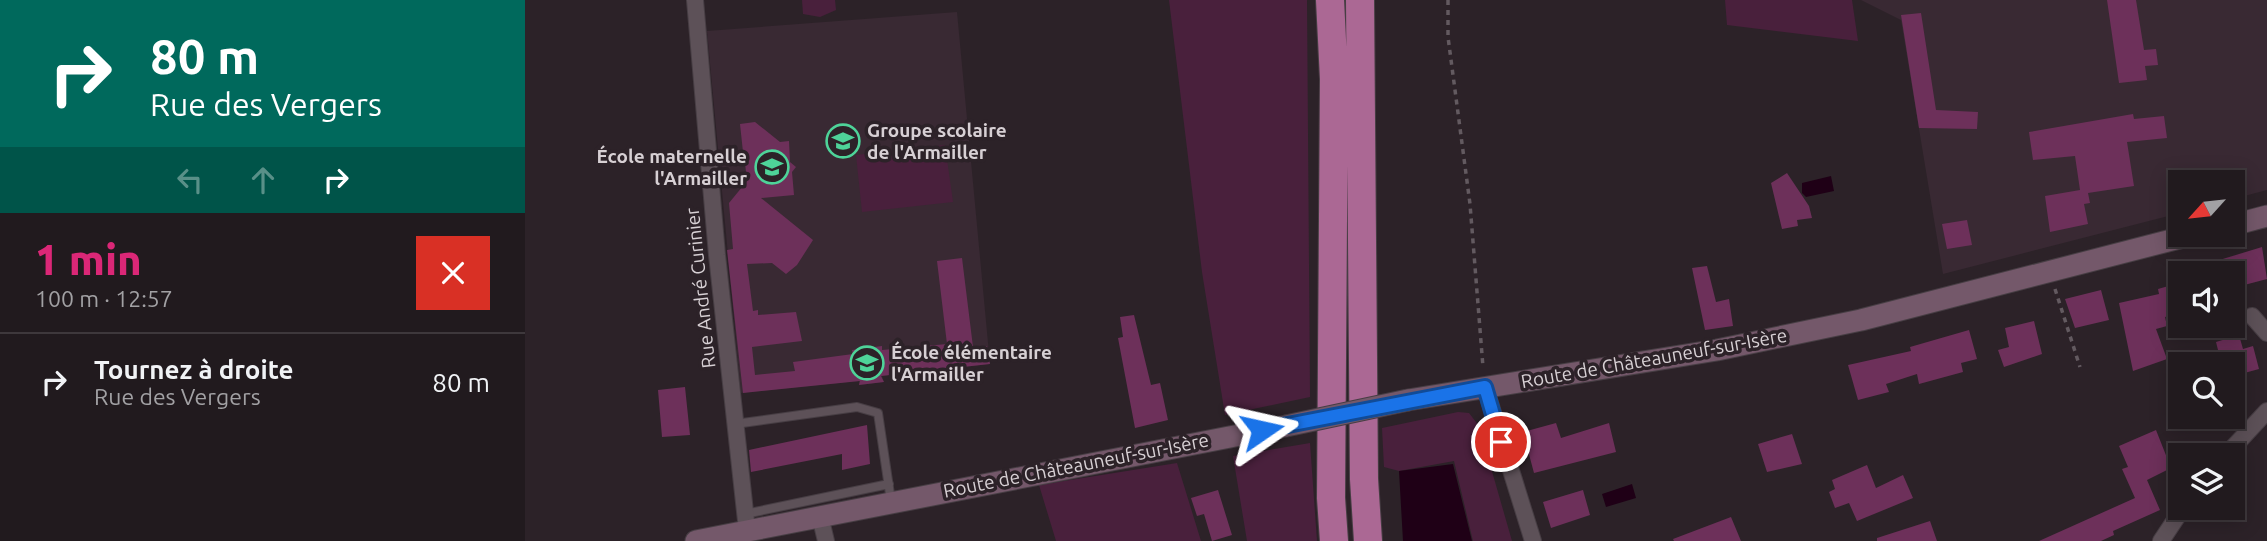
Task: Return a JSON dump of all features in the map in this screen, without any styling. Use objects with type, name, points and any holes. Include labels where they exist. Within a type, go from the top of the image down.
[{"type":"highway","points":[[1330,0],[1334,79],[1331,498],[1335,541]]},
{"type":"highway","points":[[1360,0],[1364,457],[1368,541]]},
{"type":"main road","points":[[2245,222],[2267,216]]},
{"type":"main road","name":"Route de Châteauneuf-sur-Isère","points":[[696,541],[746,522],[820,516],[890,492],[1286,426],[1408,400],[1717,350],[1861,320],[2168,241]]},
{"type":"street","name":"Rue André Curinier","points":[[695,0],[746,522]]},
{"type":"street","points":[[2252,316],[2267,333]]},
{"type":"street","points":[[1485,387],[1533,541]]},
{"type":"street","points":[[2237,443],[2267,411]]},
{"type":"street","points":[[820,516],[826,541]]},
{"type":"street","points":[[2161,541],[2175,520]]},
{"type":"lane","points":[[735,424],[857,407],[878,413],[890,492],[746,522]]},
{"type":"path","points":[[1448,0],[1448,37],[1470,204],[1485,387]]},
{"type":"path","points":[[2049,271],[2080,367]]},
{"type":"shaded area","points":[[802,0],[835,0],[836,10],[820,17],[803,14]]},
{"type":"shaded area","points":[[1169,0],[1307,0],[1310,397],[1225,415],[1202,272]]},
{"type":"shaded area","points":[[1725,0],[1852,0],[1858,41],[1727,25]]},
{"type":"shaded area","points":[[1861,0],[2267,0],[2267,190],[2245,196],[2245,170],[2168,170],[2168,216],[1943,274],[1901,20]]},
{"type":"shaded area","name":"Groupe scolaire de l'Armailler","points":[[957,12],[990,364],[882,376],[884,382],[859,385],[859,381],[741,393],[707,31]]},
{"type":"shaded area","points":[[945,145],[953,202],[862,212],[856,155]]},
{"type":"shaded area","points":[[1831,176],[1834,191],[1806,197],[1802,193],[1802,183]]},
{"type":"shaded area","points":[[1458,412],[1469,413],[1479,426],[1512,541],[1473,541],[1454,461],[1399,471],[1384,467],[1382,428]]},
{"type":"shaded area","points":[[1310,443],[1317,541],[1247,541],[1233,456]]},
{"type":"shaded area","points":[[1177,463],[1201,541],[1056,541],[1039,485]]},
{"type":"shaded area","points":[[1453,464],[1472,541],[1403,541],[1399,471]]},
{"type":"shaded area","points":[[1632,484],[1636,498],[1606,507],[1602,494]]},
{"type":"building","points":[[2107,0],[2136,0],[2144,50],[2156,49],[2158,65],[2145,66],[2147,80],[2119,83]]},
{"type":"building","points":[[1921,13],[1936,110],[1978,112],[1977,129],[1919,128],[1901,15]]},
{"type":"building","points":[[2133,114],[2134,119],[2164,116],[2167,138],[2127,142],[2134,186],[2088,193],[2090,203],[2084,204],[2088,224],[2050,232],[2045,196],[2080,190],[2075,156],[2033,160],[2029,132]]},
{"type":"building","points":[[755,122],[780,142],[789,141],[790,162],[796,167],[792,172],[794,195],[761,198],[813,240],[797,265],[786,274],[772,263],[747,264],[753,311],[758,310],[758,315],[796,312],[802,341],[752,347],[755,375],[795,371],[793,362],[853,354],[852,350],[882,346],[882,350],[947,344],[937,261],[962,258],[973,347],[987,346],[990,364],[881,376],[884,382],[859,385],[860,381],[743,393],[727,250],[733,249],[729,203],[747,181],[745,163],[739,157],[743,152],[740,124]]},
{"type":"building","points":[[1787,173],[1809,206],[1812,218],[1797,220],[1798,226],[1782,229],[1771,183]]},
{"type":"building","points":[[1967,220],[1972,245],[1947,249],[1942,224]]},
{"type":"building","points":[[2262,247],[2267,279],[2245,285],[2245,261],[2216,261]]},
{"type":"building","points":[[1707,266],[1716,302],[1729,299],[1733,326],[1705,330],[1692,268]]},
{"type":"building","points":[[2168,286],[2168,316],[2165,317],[2167,326],[2156,329],[2167,359],[2133,371],[2119,303],[2159,294],[2158,289]]},
{"type":"building","points":[[2101,290],[2109,320],[2075,328],[2065,299]]},
{"type":"building","points":[[1134,315],[1151,385],[1160,383],[1168,420],[1135,428],[1118,338],[1123,337],[1120,317]]},
{"type":"building","points":[[2034,321],[2042,354],[2004,367],[1998,350],[2009,347],[2005,328]]},
{"type":"building","points":[[1969,330],[1977,359],[1961,363],[1963,372],[1919,384],[1917,374],[1886,384],[1889,392],[1858,400],[1848,365],[1911,351],[1910,347]]},
{"type":"building","points":[[2240,338],[2243,349],[2253,346],[2259,369],[2245,373],[2245,352],[2213,352],[2218,350],[2216,342]]},
{"type":"building","points":[[685,387],[690,435],[662,437],[658,390]]},
{"type":"building","points":[[1556,423],[1561,438],[1609,423],[1616,452],[1534,473],[1523,432]]},
{"type":"building","points":[[867,425],[870,464],[842,470],[842,454],[751,472],[749,450]]},
{"type":"building","points":[[2156,430],[2168,460],[2168,470],[2147,480],[2160,510],[2113,531],[2114,535],[2101,541],[2039,541],[2135,498],[2122,469],[2128,467],[2119,446]]},
{"type":"building","points":[[1792,434],[1802,464],[1767,472],[1758,444]]},
{"type":"building","points":[[1867,465],[1876,488],[1903,475],[1913,498],[1857,521],[1849,503],[1835,508],[1829,492],[1835,489],[1832,480]]},
{"type":"building","points":[[1218,490],[1232,535],[1212,541],[1204,514],[1197,516],[1191,498]]},
{"type":"building","points":[[1583,490],[1590,515],[1551,528],[1543,502]]},
{"type":"building","points":[[1731,517],[1741,541],[1673,539]]},
{"type":"building","points":[[1930,521],[1937,541],[1877,541],[1877,538]]},
{"type":"place","name":"Groupe scolaire de l'Armailler","points":[[843,141]]},
{"type":"place","name":"École maternelle l'Armailler","points":[[772,167]]},
{"type":"place","name":"École élémentaire l'Armailler","points":[[867,363]]},
{"type":"route","points":[[1262,430],[1485,387],[1501,442]]}]
